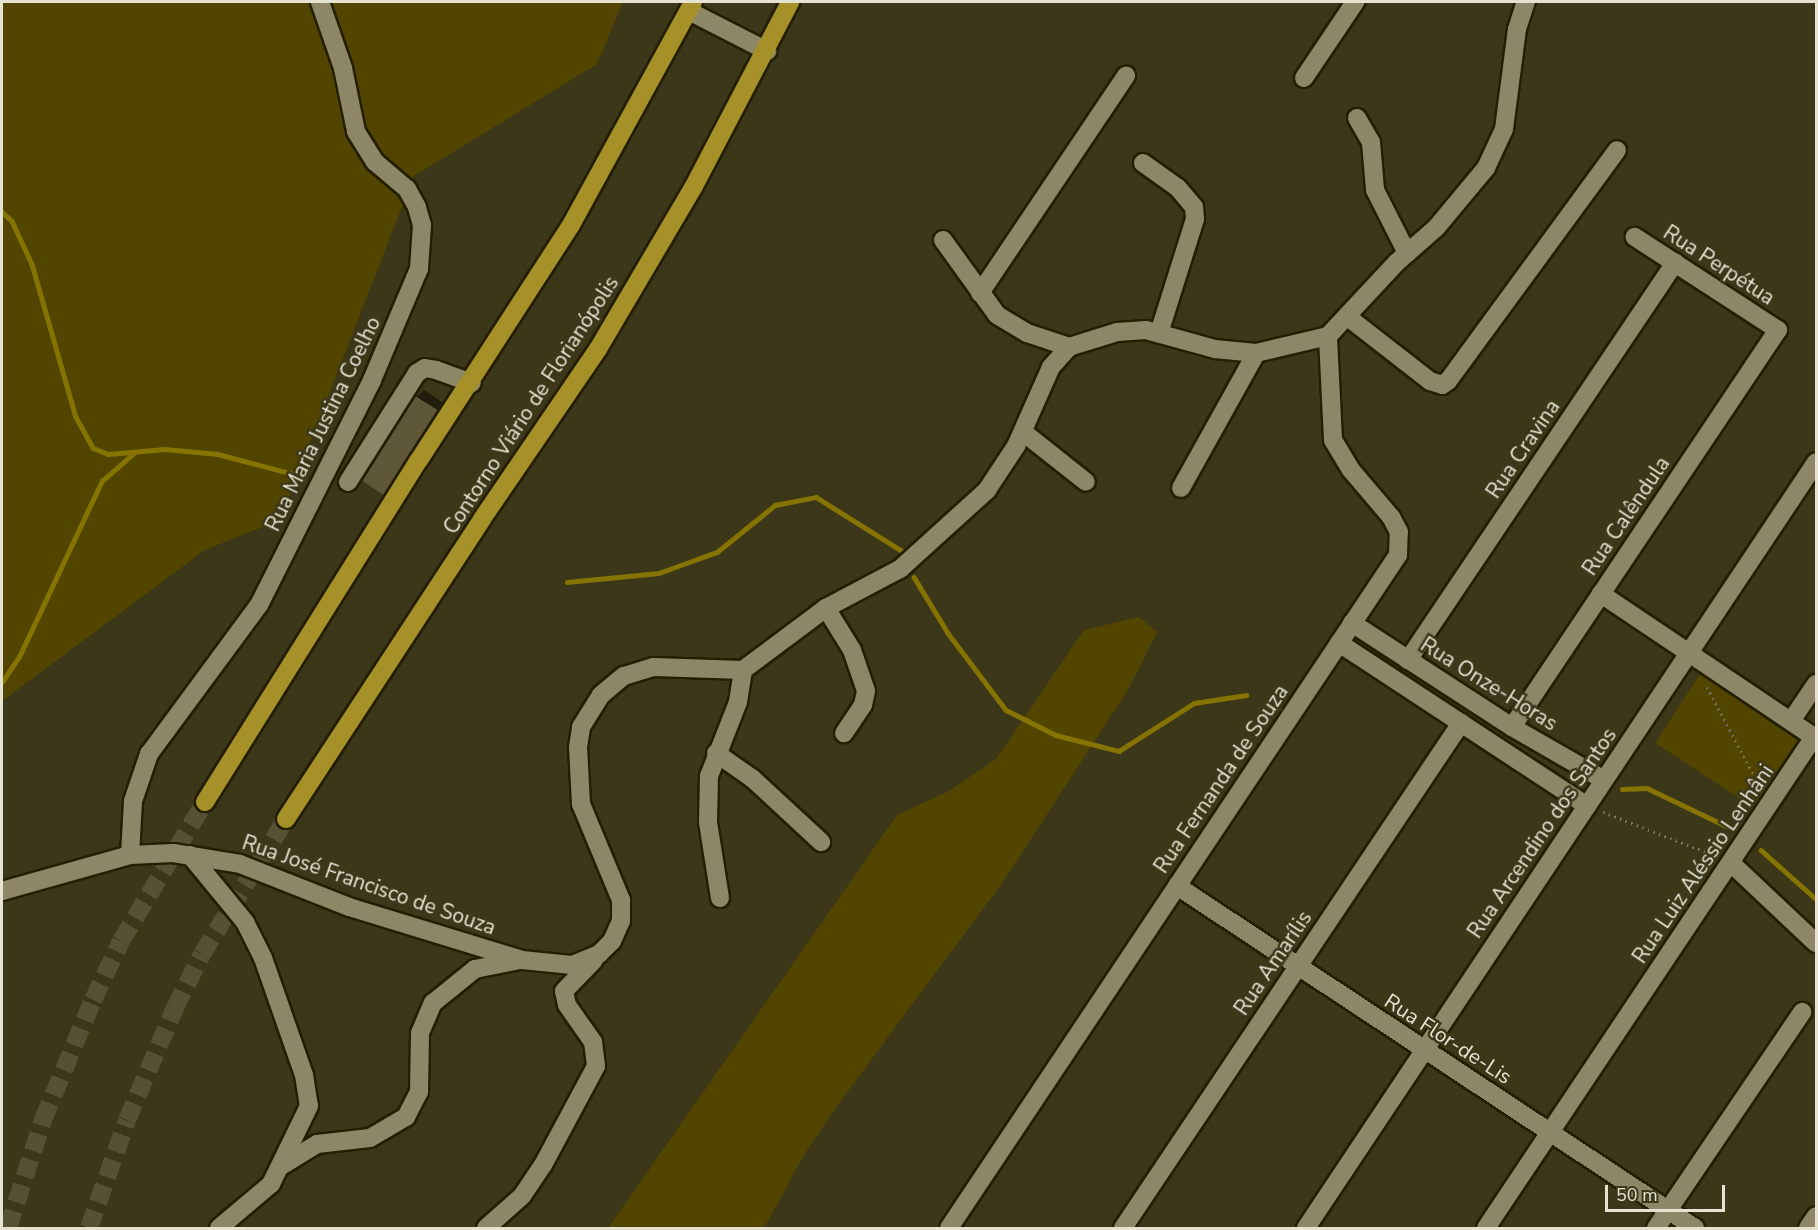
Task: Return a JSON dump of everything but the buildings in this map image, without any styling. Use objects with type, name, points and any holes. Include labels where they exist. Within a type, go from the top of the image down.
[{"type":"highway","name":"Contorno Viário de Florianópolis","points":[[286,819],[482,519],[598,349],[694,186],[767,51],[790,2]]},
{"type":"highway","points":[[205,802],[419,459],[472,383],[571,225],[691,6]]},
{"type":"street","name":"Rua Maria Justina Coelho","points":[[130,855],[133,801],[149,754],[259,605],[372,380],[419,269],[422,225],[417,207],[407,189],[375,162],[356,131],[343,68],[320,2]]},
{"type":"street","points":[[1304,78],[1355,2]]},
{"type":"street","points":[[943,240],[980,293],[1008,324],[1069,347],[1118,332],[1159,333],[1215,349],[1256,353],[1328,336],[1349,318],[1407,253],[1473,187],[1496,148],[1504,129],[1517,28],[1526,2]]},
{"type":"street","points":[[691,6],[767,51]]},
{"type":"street","points":[[980,293],[1126,76]]},
{"type":"street","points":[[1357,118],[1371,142],[1375,190],[1407,253]]},
{"type":"street","points":[[1349,318],[1430,381],[1442,385],[1448,381],[1617,150]]},
{"type":"street","points":[[1143,163],[1178,188],[1194,207],[1195,219],[1159,333]]},
{"type":"street","name":"Rua Perpétua","points":[[1635,237],[1778,330]]},
{"type":"street","name":"Rua Cravina","points":[[1408,660],[1675,262]]},
{"type":"street","name":"Rua Calêndula","points":[[1512,728],[1778,330]]},
{"type":"street","name":"Rua Fernanda de Souza","points":[[949,1228],[1339,643],[1401,545],[1390,517],[1351,470],[1333,440],[1328,336]]},
{"type":"street","points":[[486,1228],[522,1196],[543,1165],[596,1066],[593,1042],[567,1005],[564,991],[612,941],[621,921],[621,900],[581,804],[578,747],[590,708],[612,685],[639,671],[676,666],[718,672],[743,670],[826,608],[900,569],[941,535],[987,490],[1023,432],[1040,388],[1069,347]]},
{"type":"street","points":[[1181,488],[1256,353]]},
{"type":"street","points":[[348,482],[417,373],[425,368],[436,370],[472,383]]},
{"type":"street","points":[[1023,432],[1086,482]]},
{"type":"street","name":"Rua Arcendino dos Santos","points":[[1306,1228],[1816,462]]},
{"type":"street","name":"Rua Luiz Aléssio Lenhâni","points":[[1486,1228],[1814,737],[1601,594]]},
{"type":"street","points":[[826,608],[852,650],[866,691],[863,705],[844,733]]},
{"type":"street","name":"Rua Onze-Horas","points":[[1352,623],[1512,728],[1604,780]]},
{"type":"street","points":[[1339,643],[1587,806]]},
{"type":"street","points":[[720,898],[708,822],[709,776],[716,753],[738,702],[743,670]]},
{"type":"street","points":[[1791,722],[1816,684]]},
{"type":"street","name":"Rua Amarílis","points":[[1123,1228],[1461,723]]},
{"type":"street","points":[[716,753],[753,778],[821,842]]},
{"type":"street","name":"Rua José Francisco de Souza","points":[[2,891],[130,855],[190,855],[240,864],[349,906],[522,960],[572,965],[599,954]]},
{"type":"street","points":[[190,855],[246,922],[263,958],[304,1075],[309,1107],[271,1184],[219,1228]]},
{"type":"street","points":[[1731,863],[1816,943]]},
{"type":"street","name":"Rua Flor-de-Lis","points":[[1177,886],[1695,1228]]},
{"type":"street","points":[[279,1167],[317,1144],[370,1138],[394,1127],[406,1116],[419,1092],[420,1033],[433,1003],[476,969],[522,960]]},
{"type":"street","points":[[1656,1228],[1802,1012]]},
{"type":"street","points":[[1808,1228],[1816,1216]]},
{"type":"path","points":[[1706,683],[1769,804]]},
{"type":"path","points":[[1587,806],[1673,837],[1731,863]]},
{"type":"shaded area","points":[[2,2],[623,2],[597,64],[414,176],[280,520],[205,550],[2,701]]},
{"type":"shaded area","points":[[1139,617],[1157,632],[1129,688],[1005,879],[837,1106],[804,1155],[764,1228],[608,1228],[897,815],[949,791],[996,759],[1084,630]]},
{"type":"shaded area","points":[[1702,671],[1803,737],[1756,809],[1655,743]]},
{"type":"waterway","points":[[2,212],[12,221],[32,264],[76,417],[93,448],[108,454],[165,449],[218,454],[293,474]]},
{"type":"waterway","points":[[2,682],[19,657],[102,481],[134,453]]},
{"type":"waterway","points":[[567,582],[659,573],[717,552],[775,505],[816,497],[902,551]]},
{"type":"waterway","points":[[914,577],[948,633],[1006,710],[1056,735],[1119,751],[1194,703],[1246,695]]},
{"type":"waterway","points":[[1622,789],[1647,788],[1726,826]]},
{"type":"waterway","points":[[1761,850],[1816,899]]},
{"type":"tunnel","points":[[8,1228],[43,1120],[93,1000],[121,941],[205,802]]},
{"type":"tunnel","points":[[89,1228],[127,1120],[175,1008],[202,954],[286,819]]}]
